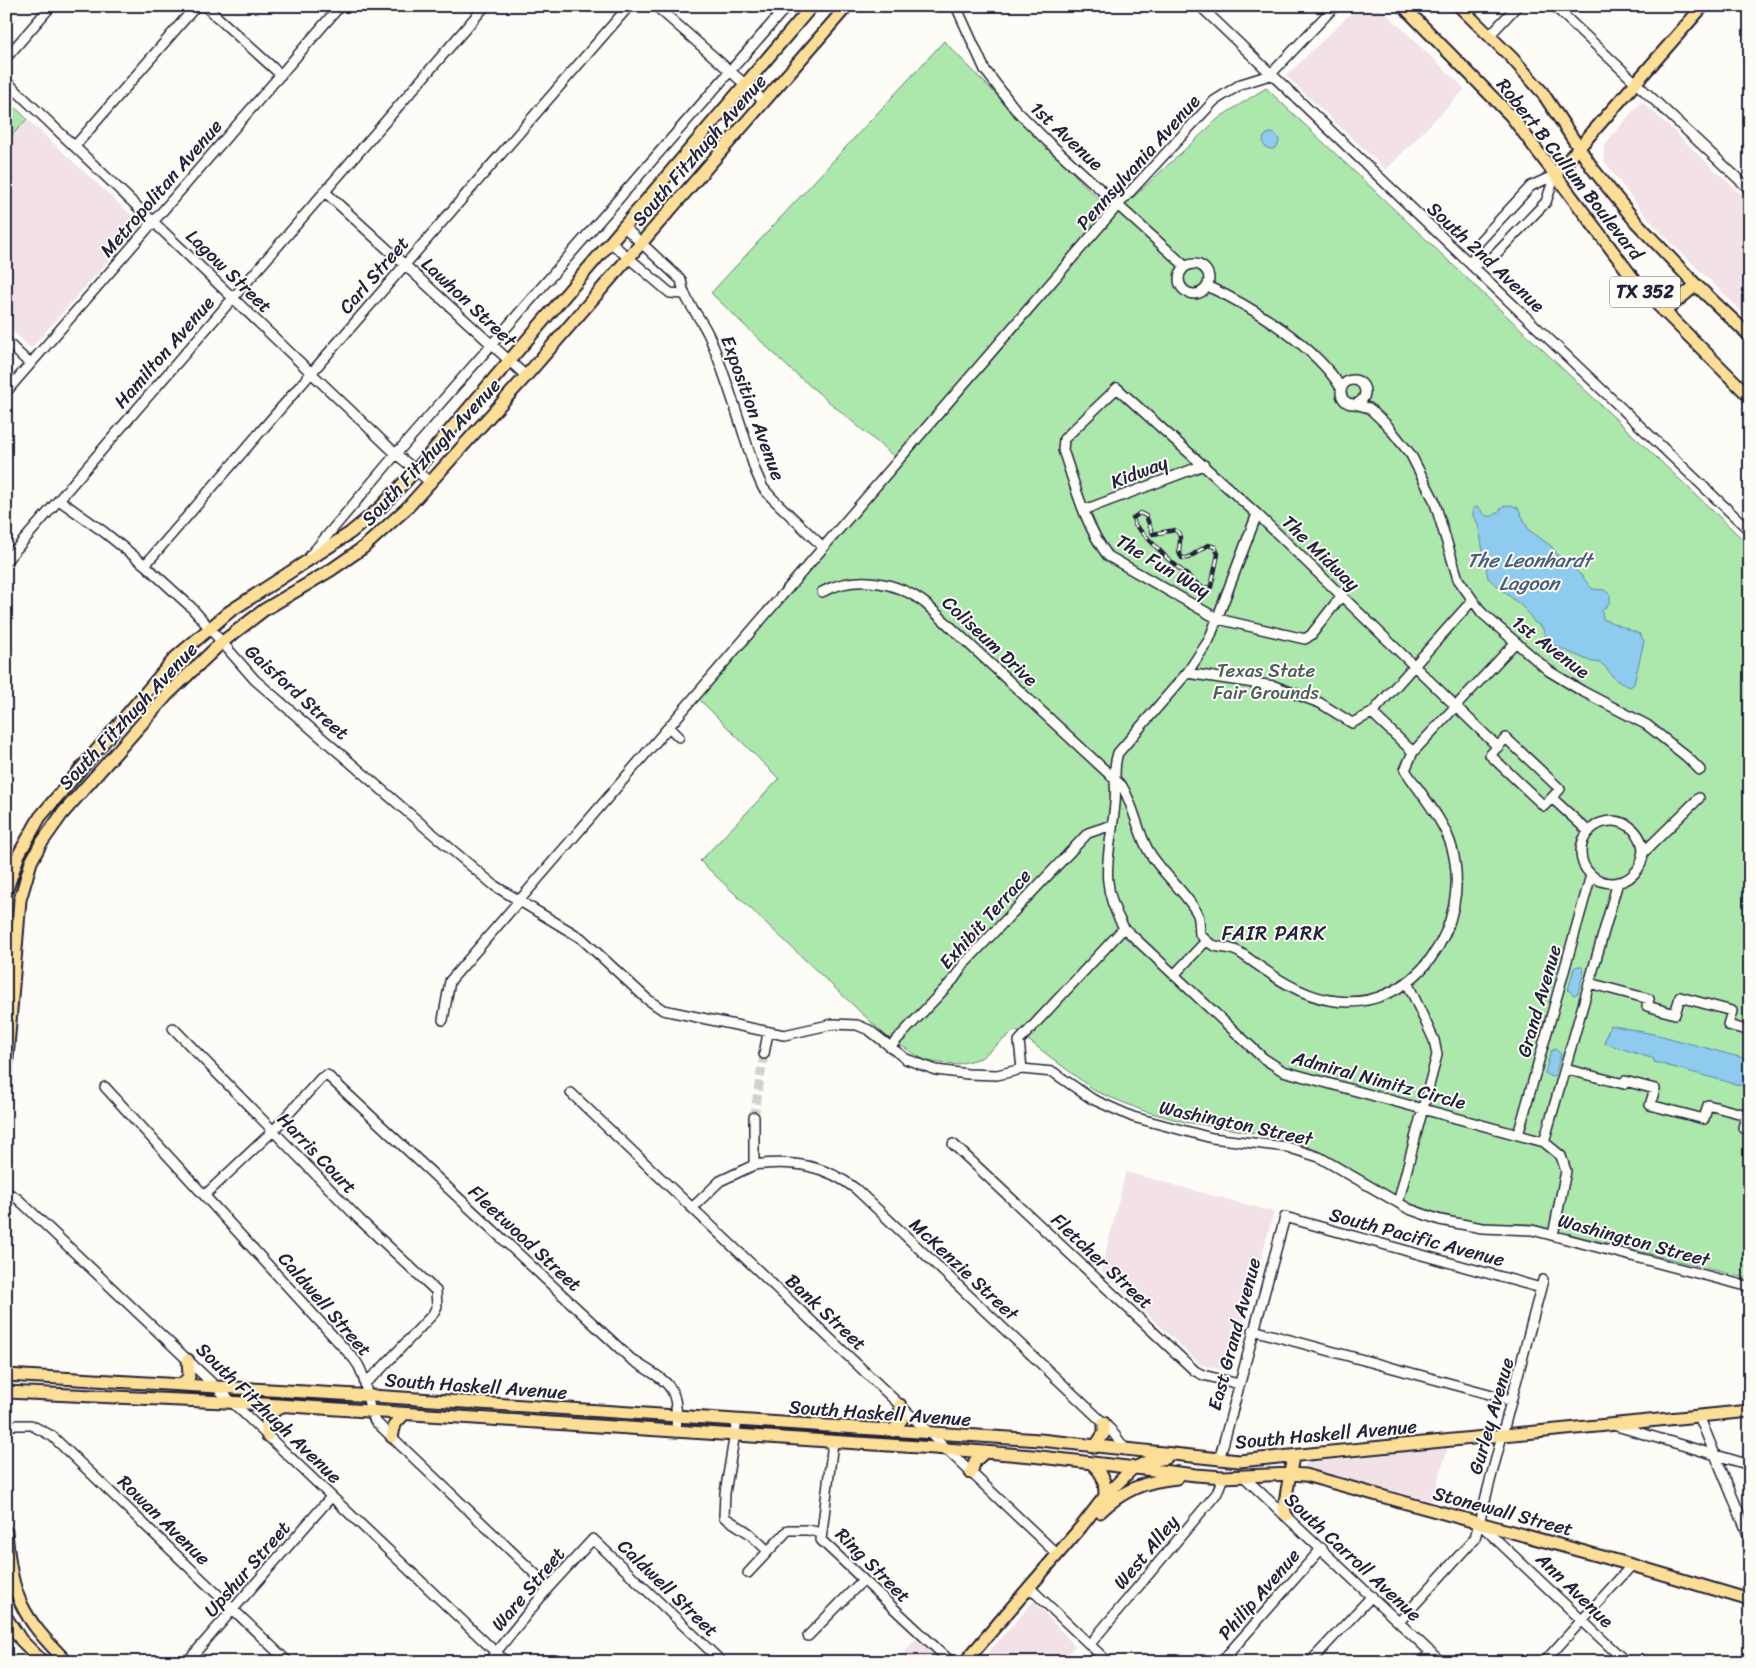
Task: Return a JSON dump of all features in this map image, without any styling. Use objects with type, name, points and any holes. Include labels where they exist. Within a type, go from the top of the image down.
[{"type":"main road","name":"South Fitzhugh Avenue","points":[[6,892],[19,854],[51,801],[175,658],[209,627],[350,533],[380,508],[416,470],[812,6]]},
{"type":"main road","name":"South Fitzhugh Avenue","points":[[6,1071],[17,918],[24,881],[40,845],[62,814],[166,695],[221,642],[264,610],[331,570],[364,547],[389,526],[431,484],[847,6]]},
{"type":"main road","name":"Robert B Cullum Boulevard","points":[[1403,6],[1505,110],[1626,270],[1664,312],[1750,397]]},
{"type":"main road","name":"Robert B Cullum Boulevard","points":[[1459,6],[1490,35],[1542,92],[1593,169],[1636,222],[1696,285],[1750,336]]},
{"type":"main road","points":[[1555,175],[1578,146],[1703,6]]},
{"type":"main road","points":[[1664,312],[1696,285]]},
{"type":"main road","points":[[181,1385],[189,1377],[188,1360]]},
{"type":"main road","name":"South Haskell Avenue","points":[[6,1375],[366,1396],[1040,1440],[1219,1460],[1261,1460],[1750,1411]]},
{"type":"main road","name":"South Haskell Avenue","points":[[6,1392],[234,1402],[946,1449],[1196,1475],[1244,1476]]},
{"type":"main road","points":[[893,1431],[902,1418],[900,1405]]},
{"type":"main road","points":[[266,1435],[266,1416],[283,1406]]},
{"type":"main road","points":[[392,1437],[395,1424],[404,1414]]},
{"type":"main road","points":[[1094,1447],[1104,1433],[1104,1423]]},
{"type":"main road","points":[[1126,1450],[1132,1469],[1133,1481],[1130,1489]]},
{"type":"main road","points":[[971,1473],[975,1461],[985,1452]]},
{"type":"main road","points":[[965,1662],[1058,1555],[1105,1496],[1132,1469],[1149,1461],[1175,1456]]},
{"type":"main road","points":[[1286,1514],[1284,1508],[1293,1456]]},
{"type":"main road","points":[[1092,1463],[1104,1478],[1105,1496]]},
{"type":"main road","name":"Stonewall Street","points":[[1244,1476],[1290,1474],[1305,1476],[1632,1565],[1750,1600]]},
{"type":"main road","points":[[1081,1527],[1115,1498],[1145,1482],[1196,1475]]},
{"type":"main road","points":[[6,1532],[7,1552],[17,1598],[29,1620],[67,1662]]},
{"type":"main road","points":[[6,1617],[21,1640],[43,1662]]},
{"type":"street","points":[[6,58],[51,6]]},
{"type":"street","points":[[75,146],[196,6]]},
{"type":"street","points":[[205,6],[281,75]]},
{"type":"street","name":"Metropolitan Avenue","points":[[6,392],[340,6]]},
{"type":"street","name":"Hamilton Avenue","points":[[6,560],[484,6]]},
{"type":"street","name":"Carl Street","points":[[145,566],[404,264],[629,6]]},
{"type":"street","points":[[656,6],[764,101]]},
{"type":"street","name":"South Fitzhugh Avenue","points":[[304,562],[787,6]]},
{"type":"street","name":"1st Avenue","points":[[956,6],[974,50],[1000,91],[1037,132],[1185,266]]},
{"type":"street","name":"South 2nd Avenue","points":[[1200,6],[1270,75],[1750,531]]},
{"type":"street","name":"Pennsylvania Avenue","points":[[444,1020],[450,981],[1118,205],[1214,101],[1241,84],[1270,75],[1335,6]]},
{"type":"street","points":[[1490,35],[1517,6]]},
{"type":"street","points":[[1554,6],[1750,190]]},
{"type":"street","name":"Lagow Street","points":[[6,81],[396,454],[431,484]]},
{"type":"street","points":[[1472,266],[1493,257],[1546,202],[1555,175]]},
{"type":"street","points":[[1472,266],[1478,242],[1530,186],[1555,175]]},
{"type":"street","name":"Lawhon Street","points":[[324,192],[526,376]]},
{"type":"street","name":"Exposition Avenue","points":[[623,226],[681,280],[683,294],[698,315],[710,337],[755,470],[764,488],[823,547]]},
{"type":"street","points":[[610,242],[670,293],[683,294]]},
{"type":"street","points":[[1195,264],[1204,267],[1209,276],[1208,286],[1200,293],[1186,292],[1178,279],[1185,266],[1195,264]]},
{"type":"street","points":[[1208,286],[1250,308],[1286,334],[1333,374],[1341,388],[1343,400],[1355,404],[1362,401],[1366,393]]},
{"type":"street","points":[[6,342],[30,364]]},
{"type":"street","points":[[1333,374],[1362,383],[1369,408]]},
{"type":"street","points":[[1341,388],[1350,380]]},
{"type":"street","name":"The Midway","points":[[1117,388],[1257,514],[1498,747]]},
{"type":"street","name":"The Fun Way","points":[[1117,388],[1064,439],[1062,444],[1084,510],[1100,546],[1108,556],[1218,619],[1305,639],[1311,635],[1342,595]]},
{"type":"street","name":"1st Avenue","points":[[1355,404],[1369,408],[1395,434],[1422,474],[1438,512],[1452,563],[1462,586],[1482,613],[1515,643],[1565,682],[1647,725],[1700,770]]},
{"type":"street","name":"Kidway","points":[[1084,510],[1204,465]]},
{"type":"street","name":"Gaisford Street","points":[[59,500],[104,532],[191,607],[255,680],[495,886],[520,900]]},
{"type":"street","points":[[1022,1069],[1019,1041],[1124,928],[1111,901],[1106,872],[1116,797],[1114,765],[1118,753],[1188,673],[1209,640],[1257,514]]},
{"type":"street","name":"Coliseum Drive","points":[[822,592],[835,584],[862,582],[893,587],[916,596],[1114,778],[1128,796],[1148,850],[1198,916],[1200,934],[1206,941]]},
{"type":"street","points":[[1188,673],[1274,686],[1320,703],[1352,723],[1372,713],[1413,665],[1470,604]]},
{"type":"street","points":[[1174,975],[1206,941],[1214,947],[1236,950],[1284,983],[1329,1000],[1360,1000],[1378,996],[1407,982],[1430,961],[1445,936],[1454,912],[1457,884],[1454,857],[1447,836],[1405,770],[1414,752],[1457,708],[1515,643]]},
{"type":"street","points":[[1372,713],[1414,752]]},
{"type":"street","points":[[669,728],[679,737]]},
{"type":"street","points":[[1506,738],[1560,789],[1552,798],[1544,806],[1490,755],[1506,738]]},
{"type":"street","points":[[1552,798],[1589,832]]},
{"type":"street","points":[[1642,854],[1640,841],[1627,826],[1607,822],[1589,832],[1583,841],[1581,853],[1585,867],[1591,875],[1604,882],[1618,882],[1627,878],[1636,871],[1642,854],[1699,798]]},
{"type":"street","name":"Exhibit Terrace","points":[[890,1047],[953,980],[964,964],[1088,833],[1112,825]]},
{"type":"street","name":"Grand Avenue","points":[[1518,1135],[1591,875]]},
{"type":"street","points":[[1544,1142],[1618,882]]},
{"type":"street","name":"Washington Street","points":[[520,900],[581,938],[647,999],[663,1010],[784,1035],[834,1024],[857,1025],[869,1030],[913,1063],[936,1070],[997,1075],[1022,1069],[1053,1072],[1109,1108],[1163,1126],[1212,1138],[1273,1144],[1304,1152],[1333,1164],[1398,1203],[1425,1216],[1460,1225],[1532,1230],[1750,1287]]},
{"type":"street","name":"Admiral Nimitz Circle","points":[[1124,928],[1263,1058],[1283,1071],[1544,1142],[1561,1156],[1566,1171],[1554,1235]]},
{"type":"street","points":[[1398,1203],[1437,1055],[1434,1040],[1407,982]]},
{"type":"street","points":[[1589,983],[1648,999],[1647,1006],[1675,1014],[1680,997],[1732,1011],[1728,1025],[1750,1031]]},
{"type":"street","name":"Harris Court","points":[[173,1028],[359,1219],[436,1291],[438,1298],[433,1314],[380,1370],[366,1382]]},
{"type":"street","points":[[764,1054],[768,1032]]},
{"type":"street","points":[[1565,1069],[1624,1084],[1625,1081],[1655,1089],[1650,1105],[1704,1119],[1708,1105],[1746,1115],[1743,1128],[1750,1130]]},
{"type":"street","name":"Fleetwood Street","points":[[273,1131],[321,1078],[328,1075],[631,1359],[664,1378],[672,1389],[677,1416],[676,1432]]},
{"type":"street","name":"Caldwell Street","points":[[105,1087],[354,1359],[363,1372],[366,1382],[366,1396],[375,1421],[549,1587]]},
{"type":"street","name":"Bank Street","points":[[572,1093],[1058,1555]]},
{"type":"street","points":[[692,1208],[720,1181],[754,1165],[754,1117]]},
{"type":"street","points":[[205,1195],[273,1131]]},
{"type":"street","name":"Fletcher Street","points":[[953,1144],[1195,1371],[1203,1375],[1239,1384]]},
{"type":"street","name":"McKenzie Street","points":[[754,1165],[789,1162],[806,1165],[836,1175],[846,1182],[1104,1423],[1126,1450]]},
{"type":"street","name":"South Fitzhugh Avenue","points":[[6,1192],[18,1199],[234,1402],[266,1435],[506,1662]]},
{"type":"street","name":"East Grand Avenue","points":[[1219,1460],[1285,1217]]},
{"type":"street","name":"South Pacific Avenue","points":[[1285,1217],[1542,1284]]},
{"type":"street","name":"Gurley Avenue","points":[[1399,1622],[1476,1538],[1542,1284]]},
{"type":"street","points":[[1253,1330],[1512,1400]]},
{"type":"street","points":[[1699,1416],[1750,1539]]},
{"type":"street","points":[[737,1421],[725,1494],[724,1517],[749,1533],[768,1551]]},
{"type":"street","points":[[1610,1424],[1750,1465]]},
{"type":"street","name":"Rowan Avenue","points":[[6,1425],[31,1425],[52,1436],[288,1662]]},
{"type":"street","name":"Ring Street","points":[[833,1442],[821,1540],[951,1662]]},
{"type":"street","name":"South Carroll Avenue","points":[[1244,1476],[1441,1662]]},
{"type":"street","name":"West Alley","points":[[1090,1644],[1217,1493],[1223,1477]]},
{"type":"street","name":"Upshur Street","points":[[187,1662],[331,1497]]},
{"type":"street","name":"Ann Avenue","points":[[1479,1523],[1626,1662]]},
{"type":"street","points":[[748,1573],[788,1530],[808,1530],[821,1533]]},
{"type":"street","name":"Caldwell Street","points":[[593,1539],[722,1662]]},
{"type":"street","name":"Ware Street","points":[[488,1662],[549,1587],[593,1539]]},
{"type":"street","name":"Philip Avenue","points":[[1222,1662],[1322,1548]]},
{"type":"street","points":[[1544,1662],[1632,1565]]},
{"type":"street","points":[[808,1636],[863,1580]]},
{"type":"street","points":[[1030,1588],[1108,1662]]},
{"type":"street","points":[[1310,1662],[1372,1596]]},
{"type":"street","points":[[1421,1662],[1431,1652]]},
{"type":"shaded area","points":[[1358,6],[1378,6],[1465,89],[1386,170],[1286,76]]},
{"type":"shaded area","points":[[1640,103],[1645,104],[1750,203],[1750,319],[1666,238],[1640,209],[1604,161],[1604,145]]},
{"type":"shaded area","points":[[27,119],[141,224],[31,348],[6,325],[6,142]]},
{"type":"shaded area","points":[[1126,1172],[1274,1212],[1230,1371],[1201,1365],[1101,1270]]},
{"type":"shaded area","points":[[1448,1448],[1432,1501],[1305,1468],[1305,1463]]},
{"type":"shaded area","points":[[1034,1601],[1075,1646],[1060,1662],[980,1662]]},
{"type":"shaded area","points":[[916,1639],[941,1662],[896,1662]]},
{"type":"shaded area","points":[[6,1646],[23,1662],[6,1662]]},
{"type":"green space","name":"Texas State Fair Grounds","points":[[944,41],[1114,215],[1220,117],[1266,88],[1750,546],[1750,1279],[1530,1224],[1480,1223],[1437,1213],[1406,1202],[1309,1147],[1269,1135],[1185,1122],[1144,1111],[1095,1091],[1015,1030],[981,1058],[955,1065],[926,1061],[887,1037],[700,861],[779,779],[699,699],[897,459],[790,369],[711,293]]},
{"type":"green space","points":[[6,98],[27,119],[6,142]]},
{"type":"water","points":[[1268,133],[1274,133],[1279,138],[1277,147],[1268,149],[1263,144],[1263,138]]},
{"type":"water","name":"The Leonhardt Lagoon","points":[[1511,505],[1518,508],[1529,530],[1551,546],[1559,557],[1581,575],[1592,589],[1605,590],[1610,595],[1610,602],[1602,611],[1603,619],[1640,634],[1644,641],[1634,684],[1630,687],[1614,678],[1601,664],[1548,643],[1542,627],[1534,622],[1526,610],[1488,578],[1478,524],[1473,516],[1473,508],[1478,507],[1486,516],[1493,516],[1504,506]]},
{"type":"water","points":[[1582,967],[1584,971],[1578,993],[1574,995],[1568,990],[1574,968]]},
{"type":"water","points":[[1610,1025],[1662,1036],[1750,1060],[1750,1088],[1654,1062],[1654,1059],[1604,1043]]},
{"type":"water","points":[[1555,1049],[1561,1054],[1555,1075],[1551,1077],[1545,1073],[1551,1051]]},
{"type":"tunnel","points":[[754,1117],[764,1054]]},
{"type":"railway","points":[[1140,513],[1146,516],[1153,534],[1175,530],[1178,532],[1180,535],[1179,552],[1182,558],[1188,558],[1208,545],[1215,547],[1218,554],[1211,587],[1202,588],[1167,558],[1135,525],[1133,518],[1140,513]]},
{"type":"district","name":"FAIR PARK","points":[[1274,933]]}]
